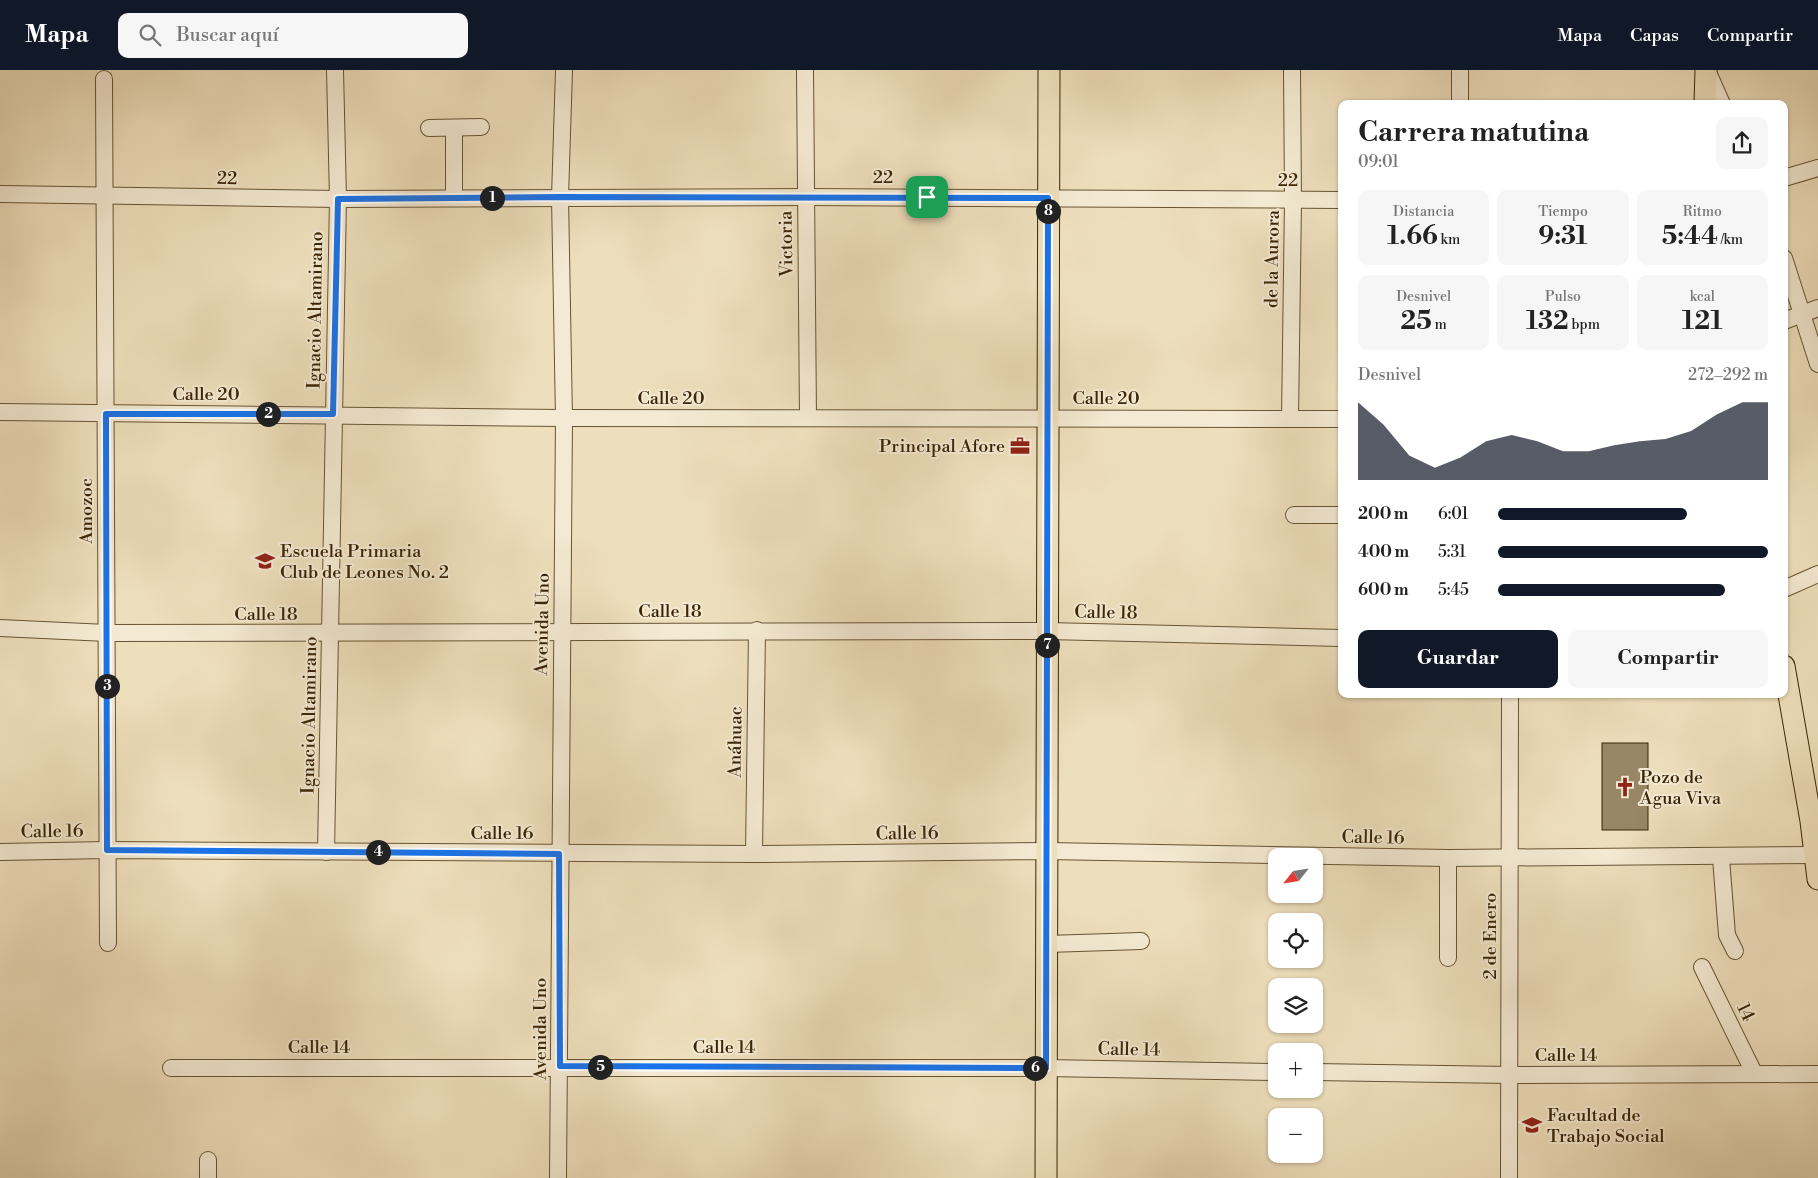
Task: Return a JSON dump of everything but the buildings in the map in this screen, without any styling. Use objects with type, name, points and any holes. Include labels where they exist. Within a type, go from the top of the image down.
[{"type":"main road","points":[[1046,1178],[1049,70]]},
{"type":"main road","points":[[1705,100],[1706,70]]},
{"type":"main road","points":[[1788,687],[1814,820],[1814,856],[1818,879]]},
{"type":"street","name":"Ignacio Altamirano","points":[[326,852],[338,199],[335,70]]},
{"type":"street","name":"Avenida Uno","points":[[558,1178],[560,1066],[559,854],[564,418],[560,197],[564,70]]},
{"type":"street","name":"Victoria","points":[[804,70],[808,418]]},
{"type":"street","name":"de la Aurora","points":[[1290,419],[1293,200],[1292,70]]},
{"type":"street","points":[[1460,70],[1460,100]]},
{"type":"street","points":[[1706,70],[1720,100]]},
{"type":"street","name":"Amozoc","points":[[104,79],[108,943]]},
{"type":"street","points":[[429,128],[481,127]]},
{"type":"street","points":[[454,129],[454,198]]},
{"type":"street","points":[[1788,177],[1818,168]]},
{"type":"street","name":"22","points":[[0,194],[338,199],[805,197],[1338,200]]},
{"type":"street","points":[[1788,270],[1818,364]]},
{"type":"street","points":[[1788,319],[1818,308]]},
{"type":"street","name":"Calle 20","points":[[0,412],[333,414],[564,418],[1338,420]]},
{"type":"street","points":[[1294,515],[1338,515]]},
{"type":"street","points":[[1788,587],[1818,574]]},
{"type":"street","name":"Calle 18","points":[[0,628],[106,634],[757,630],[1047,631],[1338,638]]},
{"type":"street","name":"Anáhuac","points":[[754,854],[757,630]]},
{"type":"street","name":"2 de Enero","points":[[1509,1178],[1510,698]]},
{"type":"street","name":"Calle 16","points":[[0,852],[107,850],[754,854],[1047,851],[1448,858],[1814,856]]},
{"type":"street","points":[[1448,858],[1448,958]]},
{"type":"street","points":[[1721,858],[1727,935],[1735,951]]},
{"type":"street","points":[[1047,944],[1141,941]]},
{"type":"street","name":"14","points":[[1702,967],[1754,1074]]},
{"type":"street","name":"Calle 14","points":[[171,1068],[560,1066],[1046,1068],[1268,1072]]},
{"type":"street","name":"Calle 14","points":[[1323,1072],[1510,1075],[1818,1074]]},
{"type":"street","points":[[208,1160],[208,1178]]},
{"type":"place","name":"Principal Afore","points":[[1020,446]]},
{"type":"place","name":"Escuela Primaria Club de Leones No. 2","points":[[265,561]]},
{"type":"place","name":"Pozo de Agua Viva","points":[[1625,787]]},
{"type":"place","name":"Facultad de Trabajo Social","points":[[1532,1125]]},
{"type":"route","points":[[927,197],[1048,198],[1046,1068],[560,1066],[559,854],[107,850],[106,414],[333,414],[338,199],[927,197]]}]
